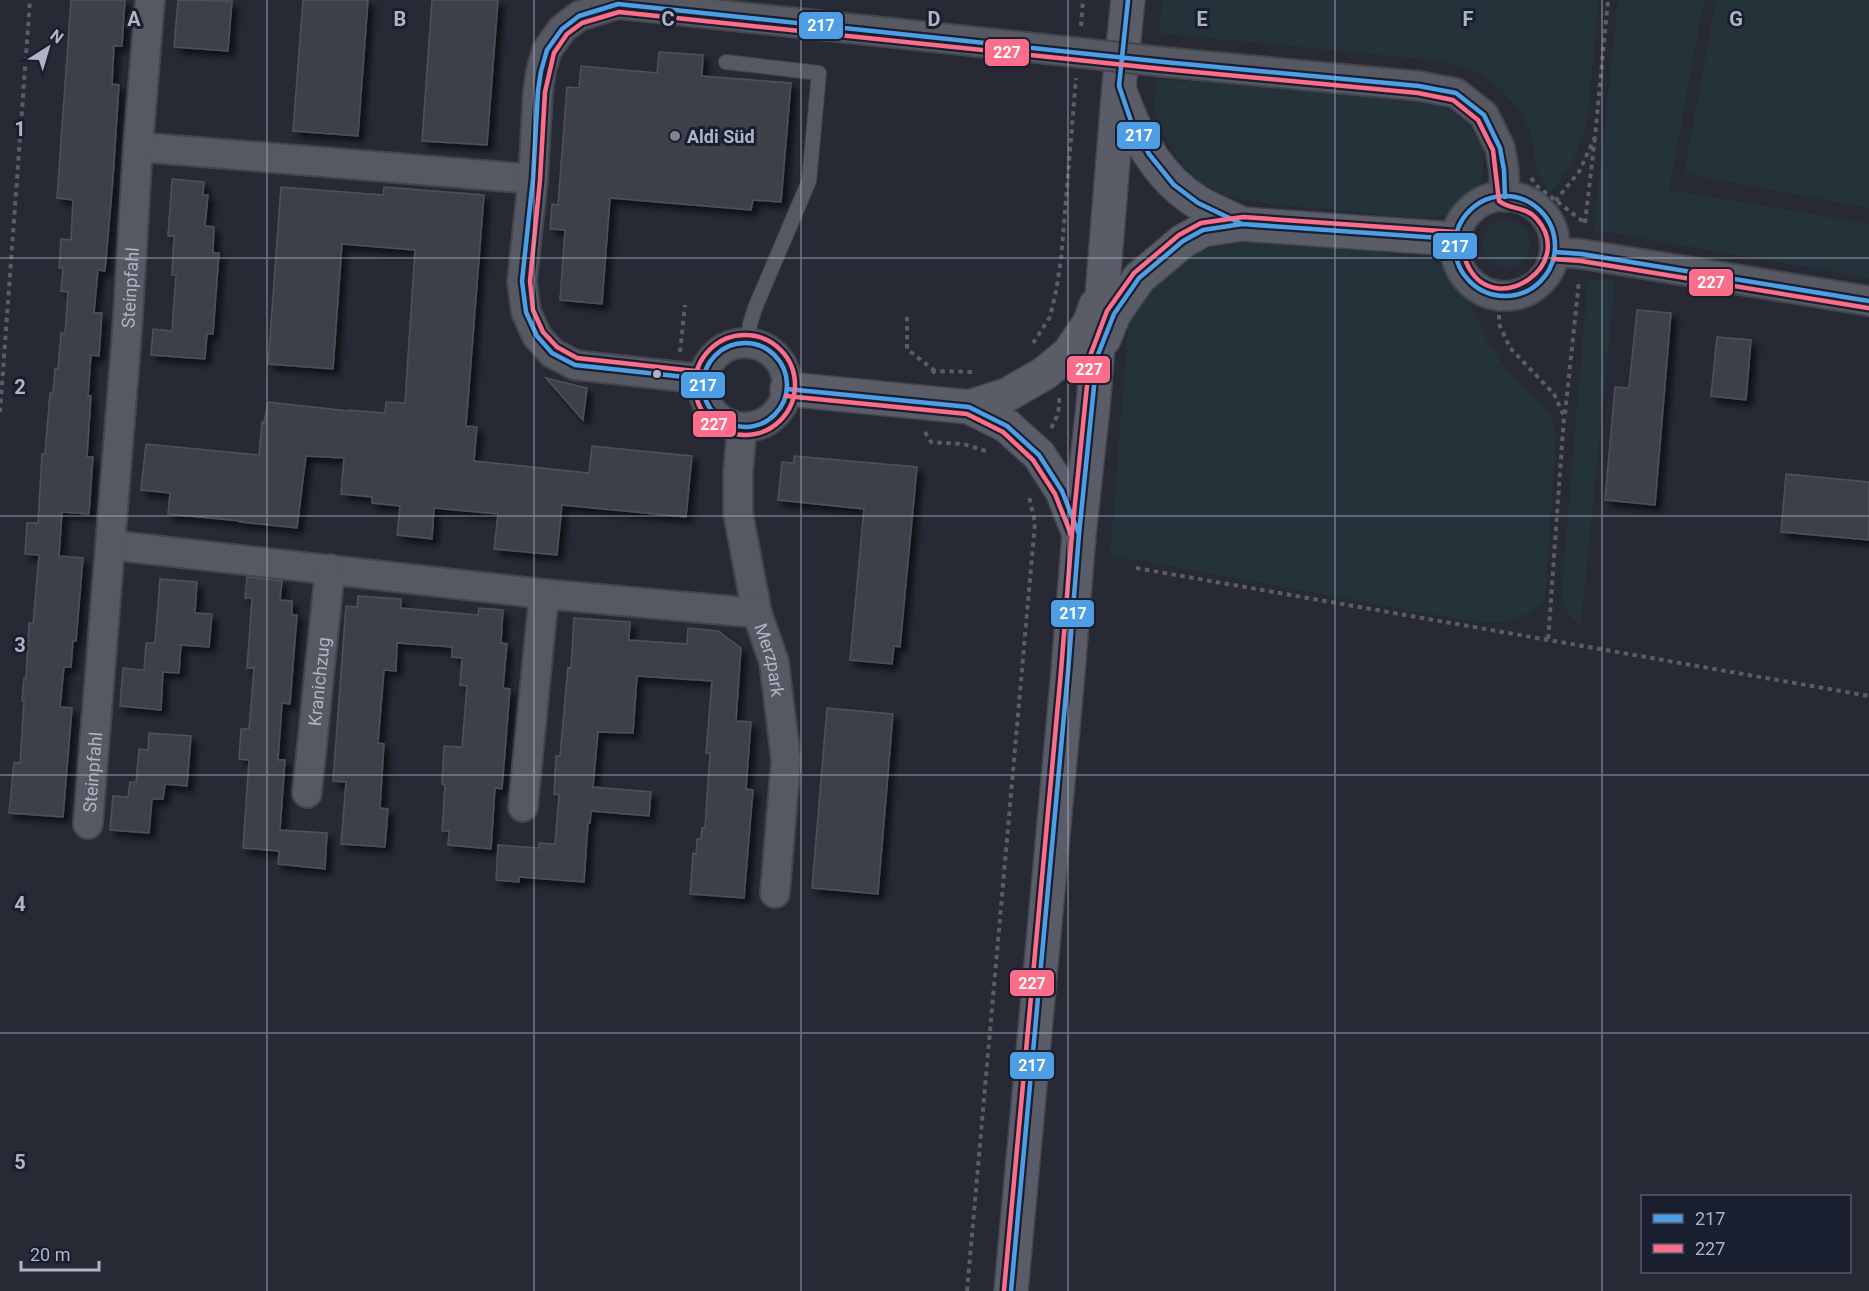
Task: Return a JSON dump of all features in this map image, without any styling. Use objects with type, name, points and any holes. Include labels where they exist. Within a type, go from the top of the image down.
[{"type":"main road","points":[[1011,1291],[1079,534],[1093,407],[1128,0]]},
{"type":"main road","points":[[1119,86],[1132,124],[1149,154],[1174,185],[1198,203],[1242,224]]},
{"type":"main road","points":[[1097,357],[1114,314],[1139,278],[1166,253],[1203,230],[1242,224],[1454,239]]},
{"type":"main road","points":[[969,407],[1007,396],[1045,373],[1069,353],[1090,322],[1103,286]]},
{"type":"main road","points":[[788,389],[969,407],[1007,426],[1039,455],[1062,491],[1079,534]]},
{"type":"street","name":"Steinpfahl","points":[[88,824],[127,332],[138,147],[150,0]]},
{"type":"street","points":[[690,378],[703,393],[708,406],[717,417],[728,424],[742,428],[755,427],[767,422],[781,408],[788,389],[787,375],[773,353],[761,346],[748,343],[724,348],[707,367],[690,378],[575,365],[552,353],[537,336],[526,312],[522,281],[533,179],[538,91],[547,50],[562,29],[579,16],[618,4],[1074,53],[1419,86],[1456,93],[1484,114],[1500,148],[1505,196]]},
{"type":"street","points":[[138,147],[533,179]]},
{"type":"street","points":[[1505,196],[1519,198],[1544,214],[1551,226],[1555,252],[1549,270],[1537,286],[1519,295],[1499,297],[1480,290],[1465,277],[1456,258],[1454,239],[1461,222],[1472,208],[1487,200],[1505,196]]},
{"type":"street","points":[[1555,252],[1582,254],[1869,301]]},
{"type":"street","name":"Merzpark","points":[[742,428],[738,473],[738,513],[758,613],[774,662],[786,760],[775,893]]},
{"type":"street","points":[[110,545],[543,594],[758,613]]},
{"type":"street","name":"Kranichzug","points":[[307,793],[330,569]]},
{"type":"street","points":[[523,807],[543,594]]},
{"type":"lane","points":[[726,62],[819,73],[809,181],[755,308],[748,343]]},
{"type":"path","points":[[0,412],[30,0]]},
{"type":"path","points":[[1026,351],[1050,317],[1056,291],[1061,260],[1074,53],[1083,0]]},
{"type":"path","points":[[1544,214],[1579,172],[1595,137],[1608,0]]},
{"type":"path","points":[[1499,297],[1499,324],[1510,348],[1554,394],[1564,416],[1548,640]]},
{"type":"path","points":[[686,305],[690,378]]},
{"type":"path","points":[[907,317],[907,349],[935,371]]},
{"type":"path","points":[[967,1291],[1035,523],[1028,492]]},
{"type":"path","points":[[1136,568],[1869,696]]},
{"type":"shaded area","points":[[1162,0],[1599,0],[1588,112],[1583,136],[1571,166],[1550,193],[1537,172],[1533,141],[1518,109],[1495,84],[1475,72],[1439,61],[1159,33]]},
{"type":"shaded area","points":[[1618,0],[1704,0],[1669,190],[1869,224],[1869,278],[1594,230]]},
{"type":"shaded area","points":[[1716,0],[1869,0],[1869,208],[1684,173]]},
{"type":"shaded area","points":[[1156,80],[1265,85],[1435,105],[1453,112],[1474,134],[1483,150],[1483,170],[1479,191],[1464,206],[1447,216],[1418,218],[1269,204],[1228,197],[1203,184],[1180,162],[1164,135],[1154,111]]},
{"type":"shaded area","points":[[1506,220],[1523,227],[1530,244],[1523,261],[1506,268],[1489,261],[1482,244],[1489,227]]},
{"type":"shaded area","points":[[1269,241],[1359,249],[1433,261],[1447,268],[1458,280],[1490,346],[1508,371],[1540,402],[1551,417],[1556,439],[1545,601],[1535,609],[1507,621],[1464,620],[1110,555],[1128,331],[1135,308],[1156,281],[1173,266],[1191,256],[1208,249]]},
{"type":"shaded area","points":[[1588,279],[1615,281],[1581,625],[1569,615],[1561,599]]},
{"type":"building","points":[[71,0],[125,0],[122,46],[114,46],[112,84],[119,85],[105,271],[98,270],[94,313],[102,313],[99,356],[91,355],[88,395],[91,396],[87,457],[93,457],[89,514],[62,512],[59,556],[83,558],[76,641],[73,641],[71,667],[64,667],[60,707],[72,708],[63,817],[9,813],[14,762],[20,763],[24,701],[22,701],[24,678],[26,678],[29,623],[33,624],[39,555],[25,554],[27,523],[38,523],[42,454],[45,454],[50,393],[53,393],[55,369],[58,369],[61,333],[65,334],[68,292],[61,291],[63,268],[59,268],[61,239],[71,240],[73,200],[57,198]]},
{"type":"building","points":[[178,0],[232,1],[228,51],[174,47]]},
{"type":"building","points":[[303,0],[368,0],[358,136],[293,131]]},
{"type":"building","points":[[432,0],[498,0],[487,145],[422,141]]},
{"type":"building","name":"Aldi Süd","points":[[659,52],[703,55],[702,76],[791,83],[781,202],[753,200],[751,210],[610,198],[602,304],[560,300],[565,230],[550,229],[552,204],[558,205],[567,87],[579,88],[581,66],[657,73]]},
{"type":"building","points":[[172,179],[204,182],[203,195],[208,195],[205,226],[214,227],[213,253],[219,253],[213,334],[207,334],[205,359],[151,355],[153,329],[172,331],[176,275],[172,275],[174,236],[168,236]]},
{"type":"building","points":[[281,187],[383,195],[384,187],[484,195],[466,426],[477,427],[474,461],[589,473],[592,446],[692,456],[686,517],[562,505],[557,555],[494,549],[498,514],[434,508],[432,539],[397,535],[400,506],[372,503],[372,497],[341,494],[344,458],[306,456],[297,528],[168,514],[170,493],[141,490],[146,444],[259,455],[262,422],[264,423],[268,402],[385,413],[386,402],[405,403],[415,250],[342,244],[333,369],[268,364]]},
{"type":"building","points":[[1637,310],[1671,313],[1655,505],[1605,500],[1615,387],[1629,388]]},
{"type":"building","points":[[1717,337],[1751,340],[1746,400],[1711,396]]},
{"type":"building","points":[[546,378],[587,388],[583,420]]},
{"type":"building","points":[[794,456],[917,467],[900,647],[894,646],[892,664],[850,660],[864,509],[778,500],[782,462],[794,463]]},
{"type":"building","points":[[1786,474],[1869,482],[1869,540],[1781,532]]},
{"type":"building","points":[[247,577],[282,581],[280,600],[292,601],[292,615],[297,615],[290,704],[282,703],[278,760],[285,760],[280,830],[327,833],[325,869],[278,864],[279,851],[243,848],[249,760],[239,759],[241,729],[249,729],[254,668],[247,668],[252,598],[245,598]]},
{"type":"building","points":[[160,579],[197,582],[195,613],[212,614],[209,647],[181,645],[179,673],[163,672],[161,710],[120,706],[123,668],[144,670],[146,643],[155,643]]},
{"type":"building","points":[[358,596],[401,599],[401,608],[478,615],[479,608],[503,610],[501,643],[507,644],[503,688],[510,689],[502,789],[495,788],[491,849],[448,845],[449,831],[442,831],[445,785],[442,784],[444,746],[462,747],[467,686],[460,685],[462,658],[452,657],[452,647],[397,643],[396,671],[384,670],[378,743],[384,744],[380,808],[388,809],[385,847],[341,844],[346,782],[333,781],[346,606],[357,607]]},
{"type":"building","points":[[574,618],[630,622],[629,640],[687,644],[688,628],[718,631],[741,648],[736,721],[751,722],[746,789],[753,790],[744,898],[690,894],[693,853],[696,854],[697,839],[701,839],[702,828],[705,828],[710,753],[706,753],[712,681],[637,676],[633,733],[598,732],[593,787],[651,792],[649,816],[591,811],[590,823],[588,823],[584,882],[519,877],[519,882],[496,880],[498,845],[539,848],[539,843],[555,844],[559,795],[554,794],[556,756],[560,756],[568,667],[571,668]]},
{"type":"building","points":[[827,708],[893,714],[878,894],[812,888]]},
{"type":"building","points":[[149,733],[191,736],[187,786],[165,784],[163,799],[152,799],[149,833],[110,830],[113,796],[128,797],[130,782],[136,782],[139,749],[148,750]]},
{"type":"transit line","name":"217","points":[[1128,0],[1119,86],[1132,124],[1149,154],[1174,185],[1198,203],[1242,224]]},
{"type":"transit line","name":"217","points":[[703,379],[575,365],[552,353],[537,336],[526,312],[522,281],[533,179],[538,91],[547,50],[562,29],[579,16],[618,4],[1164,62],[1419,86],[1456,93],[1484,115],[1500,148],[1505,197]]},
{"type":"transit line","name":"227","points":[[704,372],[577,358],[557,347],[543,332],[533,310],[530,281],[540,180],[545,92],[554,53],[567,34],[582,23],[619,12],[1163,69],[1418,93],[1453,100],[1478,120],[1493,150],[1499,201],[1532,214],[1546,235],[1547,252],[1541,267],[1529,279],[1514,287],[1497,288],[1482,282],[1469,268],[1464,257],[1461,237],[1455,232],[1243,217],[1201,223],[1179,235],[1134,273],[1107,311],[1090,356],[1004,1290]]},
{"type":"transit line","name":"217","points":[[1505,196],[1524,200],[1540,211],[1551,227],[1555,246],[1551,265],[1540,281],[1524,292],[1505,296],[1486,292],[1470,281],[1459,265],[1455,246],[1459,227],[1470,211],[1486,200],[1505,196]]},
{"type":"transit line","name":"217","points":[[1011,1291],[1097,357],[1114,314],[1139,278],[1183,241],[1203,230],[1242,224],[1454,239]]},
{"type":"transit line","name":"217","points":[[1555,252],[1582,254],[1869,301]]},
{"type":"transit line","name":"227","points":[[1554,259],[1581,261],[1868,308]]},
{"type":"transit line","name":"227","points":[[745,335],[764,339],[780,350],[791,366],[795,385],[791,404],[780,420],[764,431],[745,435],[726,431],[710,420],[699,404],[695,385],[699,366],[710,350],[726,339],[745,335]]},
{"type":"transit line","name":"217","points":[[745,343],[761,346],[775,355],[784,369],[787,385],[784,401],[775,415],[761,424],[745,427],[729,424],[715,415],[706,401],[703,385],[706,369],[715,355],[729,346],[745,343]]},
{"type":"transit line","name":"217","points":[[787,389],[969,407],[1007,426],[1039,455],[1062,491],[1079,534]]},
{"type":"transit line","name":"227","points":[[786,396],[967,414],[1003,432],[1033,460],[1055,494],[1072,537]]},
{"type":"place","name":"Aldi Süd","points":[[675,136]]}]
